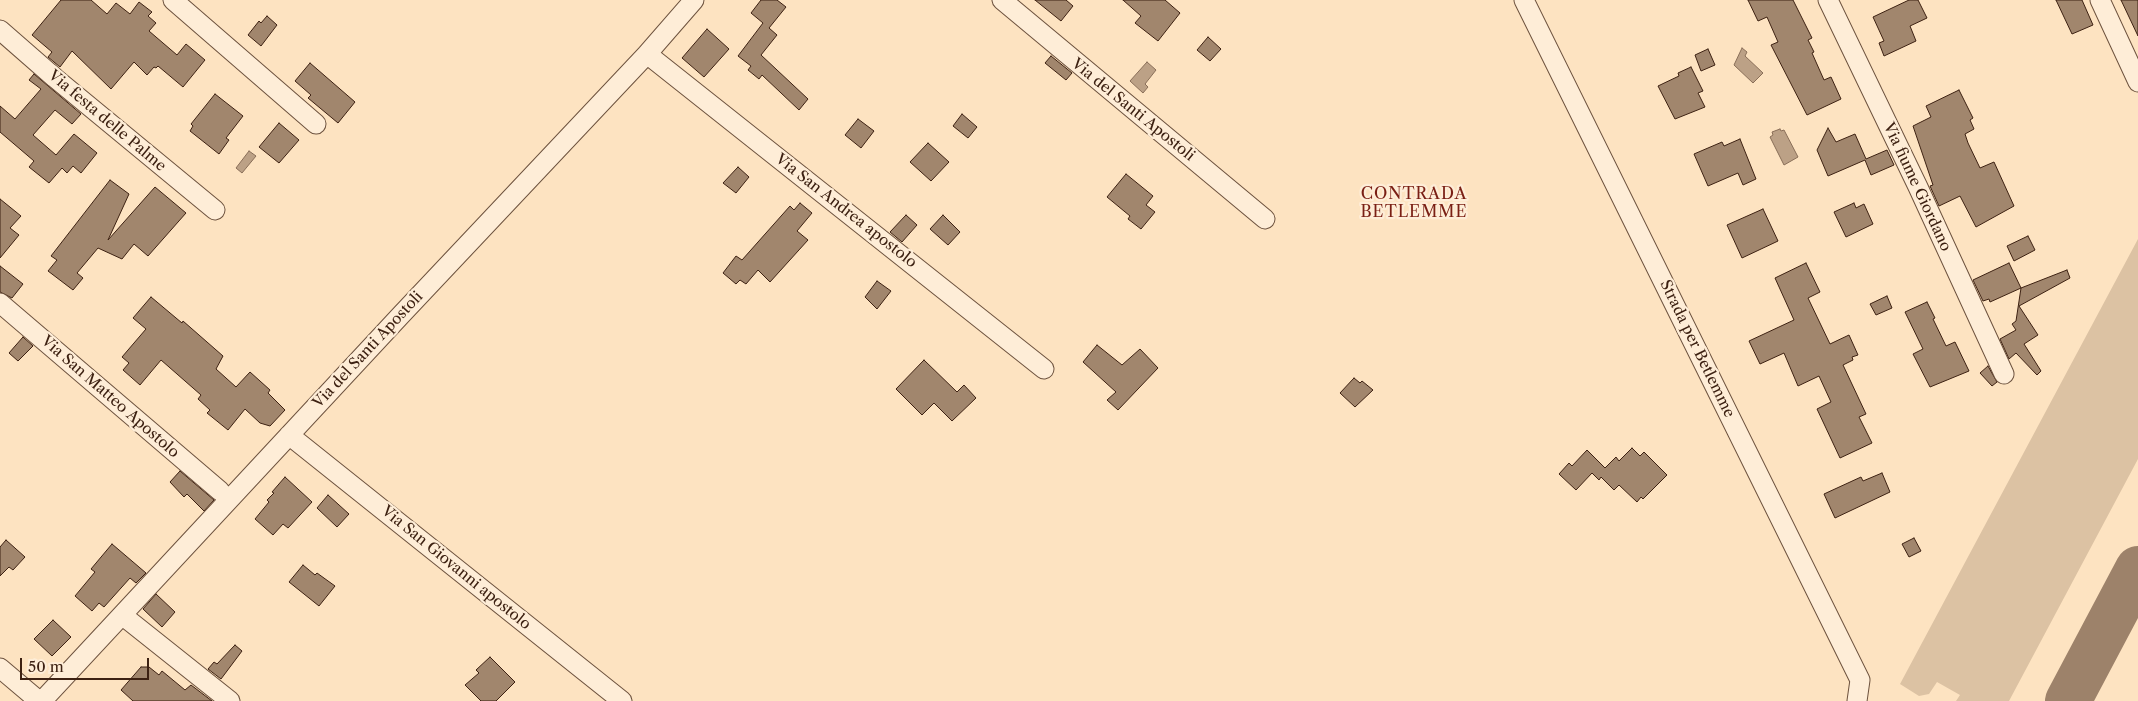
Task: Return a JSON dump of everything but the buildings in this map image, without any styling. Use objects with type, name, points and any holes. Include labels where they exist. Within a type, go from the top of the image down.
[{"type":"street","points":[[173,0],[316,124]]},
{"type":"street","name":"Via del Santi Apostoli","points":[[41,701],[647,54],[694,0]]},
{"type":"street","name":"Via del Santi Apostoli","points":[[1002,0],[1264,219]]},
{"type":"street","name":"Strada per Betlemme","points":[[1524,0],[1860,680],[1857,701]]},
{"type":"street","name":"Via fiume Giordano","points":[[1828,0],[1918,187],[2004,374]]},
{"type":"street","points":[[2100,0],[2138,82]]},
{"type":"street","name":"Via festa delle Palme","points":[[0,30],[215,210]]},
{"type":"street","name":"Via San Andrea apostolo","points":[[647,54],[1044,369]]},
{"type":"street","name":"Via San Matteo Apostolo","points":[[0,303],[220,492]]},
{"type":"street","name":"Via San Giovanni apostolo","points":[[289,435],[622,701]]},
{"type":"street","points":[[122,615],[230,701]]},
{"type":"street","points":[[0,668],[41,701]]},
{"type":"shaded area","points":[[1742,48],[1747,52],[1745,56],[1763,73],[1753,83],[1734,65]]},
{"type":"shaded area","points":[[1147,62],[1156,70],[1145,84],[1148,87],[1143,93],[1130,81]]},
{"type":"shaded area","points":[[1780,129],[1781,131],[1784,130],[1798,157],[1784,165],[1770,137],[1773,135],[1772,132]]},
{"type":"shaded area","points":[[249,151],[256,156],[242,173],[236,168]]},
{"type":"shaded area","points":[[2138,239],[2138,459],[2009,701],[1956,701],[1960,695],[1937,682],[1929,694],[1919,696],[1900,684]]},
{"type":"taxiway","points":[[2068,701],[2138,569]]},
{"type":"district","name":"CONTRADA BETLEMME","points":[[1414,203]]}]
